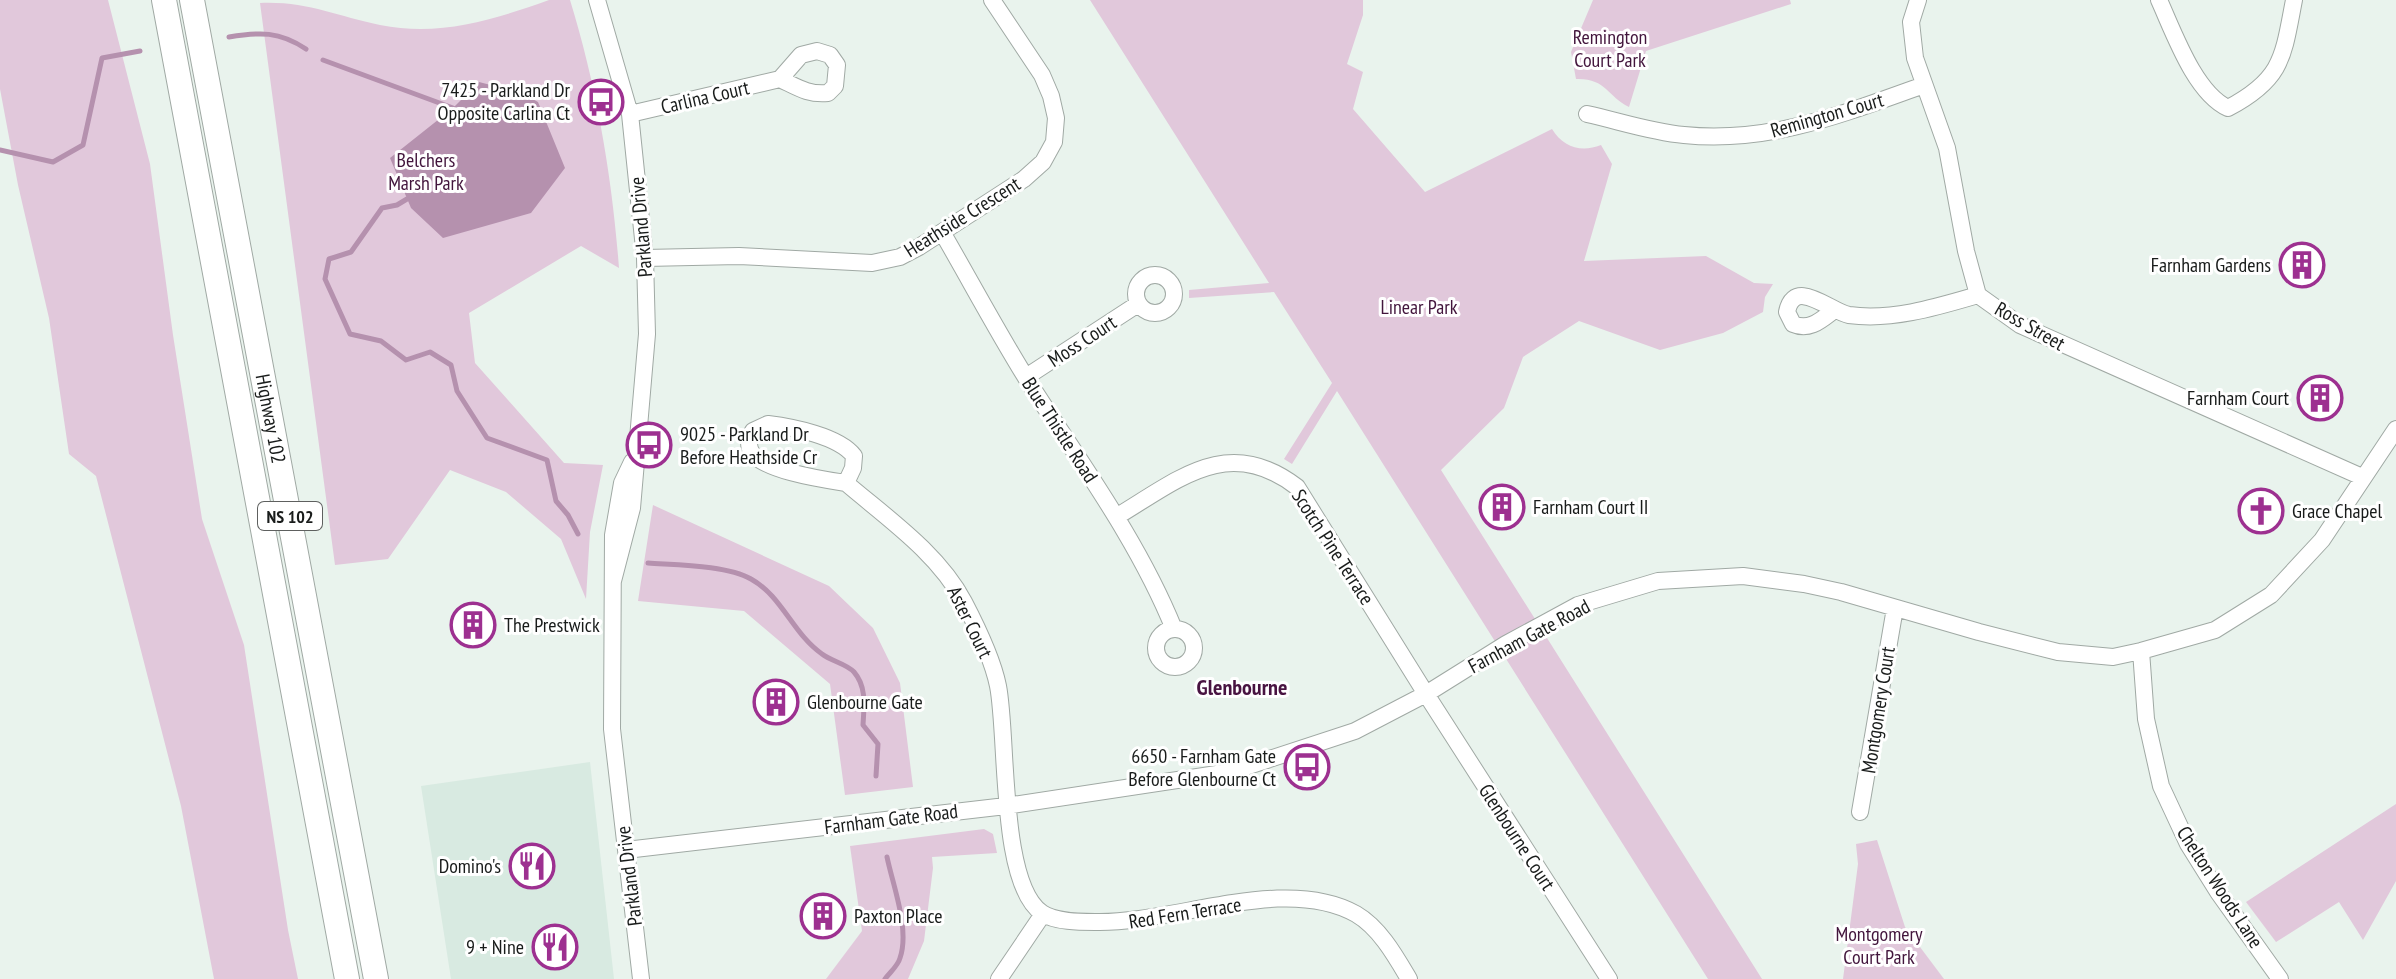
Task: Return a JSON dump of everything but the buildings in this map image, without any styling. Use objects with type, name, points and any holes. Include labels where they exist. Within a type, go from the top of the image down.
[{"type":"highway","name":"Highway 102","points":[[164,0],[347,979]]},
{"type":"highway","name":"Highway 102","points":[[192,0],[376,979]]},
{"type":"street","name":"Parkland Drive","points":[[597,0],[630,114],[645,258],[647,334],[635,457],[616,504],[613,535],[612,729],[641,979]]},
{"type":"street","name":"Heathside Crescent","points":[[645,258],[739,256],[872,263],[900,257],[1024,179],[1043,162],[1054,142],[1056,118],[1042,75],[992,0]]},
{"type":"street","name":"Ross Street","points":[[1918,0],[1911,22],[1915,58],[1947,148],[1966,251],[1978,295],[2020,325],[2362,477]]},
{"type":"street","points":[[2159,0],[2184,55],[2205,89],[2213,101],[2228,108],[2254,94],[2279,67],[2294,0]]},
{"type":"street","name":"Carlina Court","points":[[630,114],[780,79]]},
{"type":"street","name":"Remington Court","points":[[1587,114],[1683,135],[1729,137],[1787,131],[1924,85]]},
{"type":"street","name":"Blue Thistle Road","points":[[942,232],[1026,377],[1116,517],[1166,607],[1174,629]]},
{"type":"street","points":[[1833,311],[1867,316],[1924,310],[1978,295]]},
{"type":"street","name":"Moss Court","points":[[1026,377],[1138,304]]},
{"type":"street","points":[[768,424],[778,425],[847,447],[854,456],[853,468],[846,483],[800,474],[763,462],[749,449],[753,431],[768,424]]},
{"type":"street","name":"Farnham Gate Road","points":[[626,850],[1006,806],[1230,772],[1355,731],[1426,694],[1506,644],[1578,605],[1658,581],[1743,576],[1841,592],[2058,652],[2113,657],[2141,651],[2215,630],[2271,595],[2322,540],[2396,429]]},
{"type":"street","name":"Scotch Pine Terrace","points":[[1116,517],[1180,478],[1218,464],[1239,461],[1279,473],[1297,487],[1315,512],[1426,694]]},
{"type":"street","name":"Aster Court","points":[[846,483],[927,554],[948,577],[964,602],[997,683],[1002,716],[1006,806]]},
{"type":"street","name":"Montgomery Court","points":[[1860,812],[1895,608]]},
{"type":"street","name":"Chelton Woods Lane","points":[[2141,651],[2146,719],[2161,786],[2188,844],[2280,979]]},
{"type":"street","name":"Glenbourne Court","points":[[1426,694],[1609,979]]},
{"type":"street","points":[[999,979],[1043,914],[1034,905],[1019,877],[1006,806]]},
{"type":"street","name":"Red Fern Terrace","points":[[1043,914],[1076,922],[1120,923],[1216,906],[1294,898],[1327,901],[1359,915],[1392,950],[1409,979]]},
{"type":"shaded area","points":[[479,82],[522,93],[538,102],[565,168],[531,213],[443,238],[411,208],[390,158],[453,108]]},
{"type":"shaded area","points":[[590,762],[614,979],[451,979],[421,786]]},
{"type":"green space","points":[[0,0],[108,0],[150,164],[202,519],[244,645],[298,979],[214,979],[181,806],[96,476],[69,454],[49,318],[18,185],[0,89]]},
{"type":"green space","name":"Belchers Marsh Park","points":[[549,0],[570,0],[580,33],[602,132],[619,268],[581,246],[469,313],[475,363],[564,463],[603,465],[590,532],[586,599],[561,539],[506,492],[450,470],[388,559],[335,565],[260,3],[292,4],[380,25],[424,29],[487,20]]},
{"type":"green space","name":"Linear Park","points":[[1090,0],[1363,0],[1363,15],[1347,64],[1363,72],[1353,109],[1425,192],[1552,129],[1561,140],[1573,147],[1601,145],[1612,164],[1584,261],[1706,256],[1754,283],[1773,284],[1765,297],[1763,312],[1723,333],[1660,350],[1579,321],[1523,357],[1504,408],[1441,470],[1762,979],[1708,979],[1337,391],[1292,464],[1284,459],[1332,383],[1274,292],[1189,298],[1189,290],[1269,283]]},
{"type":"green space","name":"Remington Court Park","points":[[1593,0],[1790,0],[1791,4],[1646,51],[1629,107],[1594,81],[1576,79],[1571,52]]},
{"type":"green space","points":[[653,505],[829,586],[873,628],[900,683],[913,787],[845,795],[830,684],[744,611],[638,601]]},
{"type":"green space","points":[[2396,804],[2396,881],[2363,940],[2339,902],[2276,942],[2246,902]]},
{"type":"green space","points":[[984,829],[993,834],[997,853],[932,857],[924,941],[908,979],[826,979],[862,931],[850,846]]},
{"type":"green space","name":"Montgomery Court Park","points":[[1877,840],[1905,927],[1944,979],[1843,979],[1858,864],[1856,844]]},
{"type":"waterway","points":[[229,37],[269,34],[306,49]]},
{"type":"waterway","points":[[0,150],[53,162],[83,145],[102,58],[140,51]]},
{"type":"waterway","points":[[323,60],[453,108]]},
{"type":"waterway","points":[[407,199],[382,208],[351,252],[329,259],[325,279],[350,334],[381,341],[406,360],[430,352],[451,365],[457,391],[487,438],[547,460],[556,501],[578,534]]},
{"type":"waterway","points":[[648,563],[715,568],[741,574],[762,586],[812,646],[847,667],[858,678],[863,691],[863,725],[878,744],[876,776]]},
{"type":"waterway","points":[[885,979],[899,961],[903,947],[900,908],[887,857]]},
{"type":"place","name":"7425 - Parkland Dr Opposite Carlina Ct","points":[[601,102]]},
{"type":"place","name":"Farnham Gardens","points":[[2302,265]]},
{"type":"place","name":"Farnham Court","points":[[2320,398]]},
{"type":"place","name":"9025 - Parkland Dr Before Heathside Cr","points":[[649,445]]},
{"type":"place","name":"Farnham Court II","points":[[1502,507]]},
{"type":"place","name":"Grace Chapel","points":[[2261,511]]},
{"type":"place","name":"The Prestwick","points":[[473,625]]},
{"type":"place","name":"Glenbourne Gate","points":[[776,702]]},
{"type":"place","name":"6650 - Farnham Gate Before Glenbourne Ct","points":[[1307,767]]},
{"type":"place","name":"Domino's","points":[[532,866]]},
{"type":"place","name":"Paxton Place","points":[[823,916]]},
{"type":"place","name":"9 + Nine","points":[[555,947]]},
{"type":"district","name":"Glenbourne","points":[[1242,687]]}]
